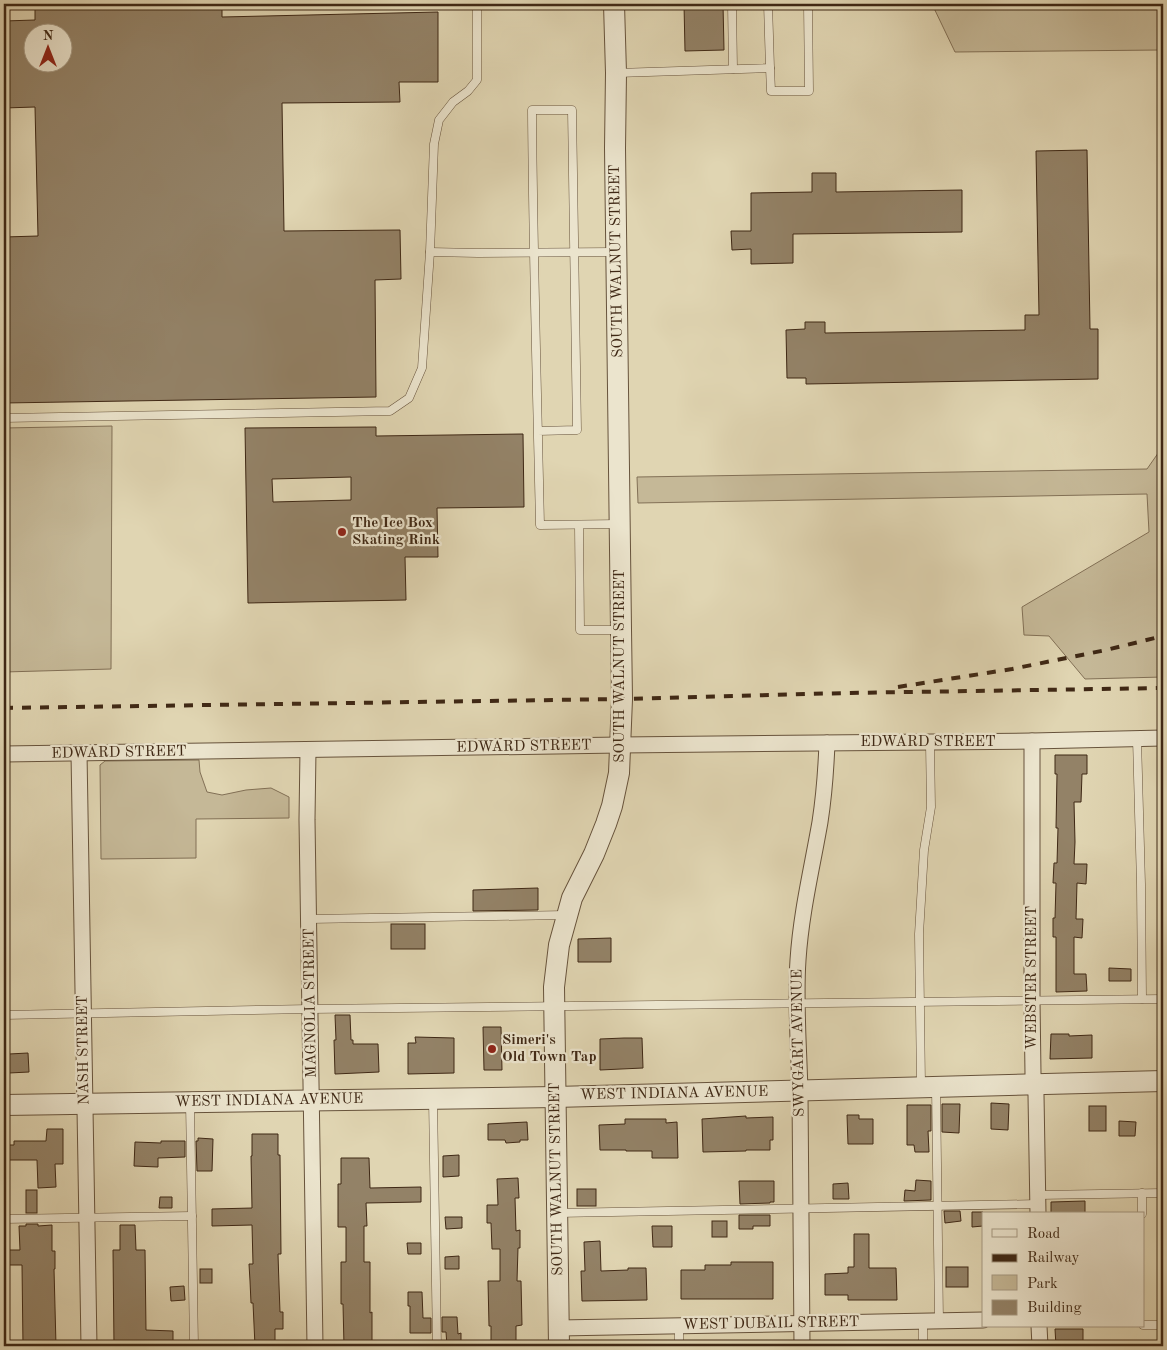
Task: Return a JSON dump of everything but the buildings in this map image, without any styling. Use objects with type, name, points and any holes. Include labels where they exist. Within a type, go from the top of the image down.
[{"type":"street","name":"SOUTH WALNUT STREET","points":[[559,1337],[554,987],[559,945],[572,898],[594,854],[606,824],[619,773],[622,698],[614,4]]},
{"type":"street","name":"EDWARD STREET","points":[[4,754],[620,745],[1032,742],[1163,738]]},
{"type":"street","name":"WEBSTER STREET","points":[[1032,742],[1032,1000],[1038,1204]]},
{"type":"street","name":"SWYGART AVENUE","points":[[802,1346],[797,976],[808,885],[820,821],[827,743]]},
{"type":"street","name":"MAGNOLIA STREET","points":[[308,750],[315,1346]]},
{"type":"street","name":"NASH STREET","points":[[79,753],[89,1346]]},
{"type":"street","name":"WEST INDIANA AVENUE","points":[[4,1105],[556,1097],[1163,1081]]},
{"type":"street","name":"WEST DUBAIL STREET","points":[[559,1337],[679,1325],[982,1320]]},
{"type":"street","points":[[1040,1328],[1040,1346]]},
{"type":"lane","points":[[4,418],[390,411],[409,398],[422,368],[430,252],[434,144],[439,120],[453,102],[468,91],[477,80],[477,4]]},
{"type":"lane","points":[[732,4],[733,70]]},
{"type":"lane","points":[[768,4],[771,91],[809,91],[808,4]]},
{"type":"lane","points":[[616,73],[770,68]]},
{"type":"lane","points":[[538,431],[577,430],[572,110],[532,110],[534,253],[540,525],[620,524]]},
{"type":"lane","points":[[430,252],[478,254],[617,252]]},
{"type":"lane","points":[[579,525],[580,630],[621,630]]},
{"type":"lane","points":[[1137,739],[1142,999]]},
{"type":"lane","points":[[930,743],[931,807],[924,850],[919,934],[919,1001],[937,1206],[939,1321]]},
{"type":"lane","points":[[309,919],[568,915]]},
{"type":"lane","points":[[4,1015],[310,1009],[1163,998]]},
{"type":"lane","points":[[433,1099],[437,1346]]},
{"type":"lane","points":[[190,1103],[194,1346]]},
{"type":"lane","points":[[1142,1193],[1142,1212]]},
{"type":"lane","points":[[557,1213],[1038,1204],[1142,1193],[1163,1193]]},
{"type":"lane","points":[[4,1218],[192,1216]]},
{"type":"lane","points":[[923,1321],[923,1346]]},
{"type":"lane","points":[[679,1325],[679,1346]]},
{"type":"lane","points":[[1144,1325],[1163,1325]]},
{"type":"green space","points":[[932,4],[1163,4],[1163,140],[1160,50],[955,52]]},
{"type":"green space","points":[[112,426],[111,669],[4,672],[4,428]]},
{"type":"green space","points":[[1163,437],[1163,677],[1085,679],[1049,636],[1024,635],[1022,607],[1149,532],[1147,494],[638,503],[637,477],[1147,469],[1161,449]]},
{"type":"green space","points":[[199,760],[200,772],[207,792],[222,795],[246,790],[271,788],[289,797],[289,818],[196,819],[196,858],[101,859],[100,765],[105,761]]},
{"type":"railway","points":[[898,687],[1012,669],[1106,650],[1163,636]]},
{"type":"railway","points":[[4,708],[622,699],[1163,688]]},
{"type":"place","name":"The Ice Box Skating Rink","points":[[342,532]]},
{"type":"place","name":"Simeri's Old Town Tap","points":[[492,1049]]}]
